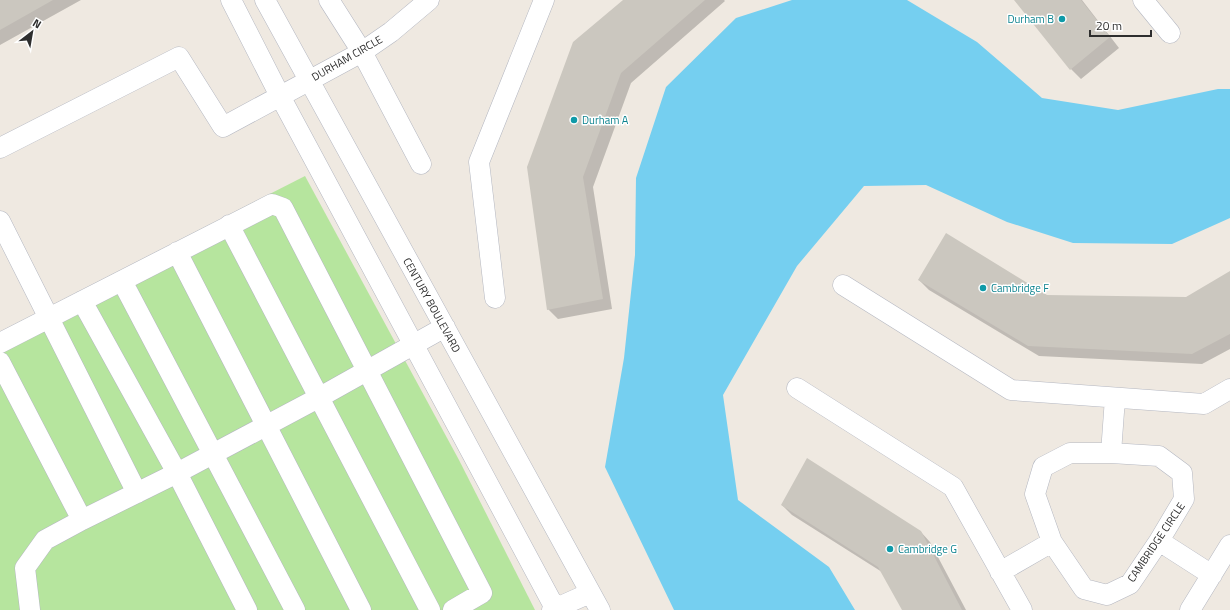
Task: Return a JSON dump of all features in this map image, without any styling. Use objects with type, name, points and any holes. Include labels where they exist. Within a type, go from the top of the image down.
[{"type":"street","points":[[231,0],[280,96],[554,609],[590,593]]},
{"type":"street","name":"CENTURY BOULEVARD","points":[[265,0],[600,610]]},
{"type":"street","name":"DURHAM CIRCLE","points":[[0,148],[179,57],[223,127],[362,52],[391,32],[429,0]]},
{"type":"street","points":[[495,298],[479,162],[544,0]]},
{"type":"street","points":[[1143,0],[1170,33]]},
{"type":"street","points":[[331,1],[362,52],[421,164]]},
{"type":"street","points":[[0,342],[272,204],[283,208],[482,593],[453,610]]},
{"type":"street","points":[[0,221],[137,493]]},
{"type":"street","points":[[229,225],[430,610]]},
{"type":"street","points":[[177,252],[361,610]]},
{"type":"street","points":[[122,280],[295,610]]},
{"type":"street","points":[[843,285],[1011,390],[1204,404],[1230,389]]},
{"type":"street","points":[[82,301],[177,473],[247,610]]},
{"type":"street","points":[[30,610],[25,568],[45,540],[177,473],[320,397],[444,327]]},
{"type":"street","points":[[0,362],[82,520]]},
{"type":"street","points":[[796,388],[953,487],[1022,610]]},
{"type":"street","points":[[1111,453],[1114,398]]},
{"type":"street","name":"CAMBRIDGE CIRCLE","points":[[1070,453],[1111,453],[1159,456],[1182,473],[1184,499],[1159,541],[1130,584],[1107,602],[1084,588],[1052,542],[1035,494],[1043,467],[1070,453]]},
{"type":"street","points":[[1159,541],[1212,575]]},
{"type":"street","points":[[1000,572],[1052,542]]},
{"type":"street","points":[[1190,610],[1230,545]]},
{"type":"green space","points":[[305,176],[459,460],[535,610],[0,610],[0,332]]},
{"type":"water","points":[[792,0],[907,0],[977,42],[1042,98],[1118,110],[1218,89],[1230,89],[1230,218],[1172,244],[1073,243],[1007,222],[926,185],[864,186],[797,266],[723,395],[738,500],[829,567],[855,610],[674,610],[605,467],[624,358],[635,255],[636,178],[666,87],[736,18]]},
{"type":"building","points":[[0,0],[53,0],[0,30]]},
{"type":"building","name":"Durham A","points":[[623,0],[705,0],[621,73],[583,177],[603,299],[547,310],[527,167],[573,42]]},
{"type":"building","name":"Durham B","points":[[1014,0],[1081,0],[1110,37],[1070,70]]},
{"type":"building","name":"Cambridge F","points":[[946,233],[1047,295],[1186,297],[1230,271],[1230,334],[1192,354],[1028,346],[918,280]]},
{"type":"building","name":"Cambridge G","points":[[807,458],[921,531],[962,610],[902,610],[878,567],[781,505]]},
{"type":"place","name":"Durham B","points":[[1062,19]]},
{"type":"place","name":"Durham A","points":[[574,120]]},
{"type":"place","name":"Cambridge F","points":[[983,288]]},
{"type":"place","name":"Cambridge G","points":[[890,549]]}]
